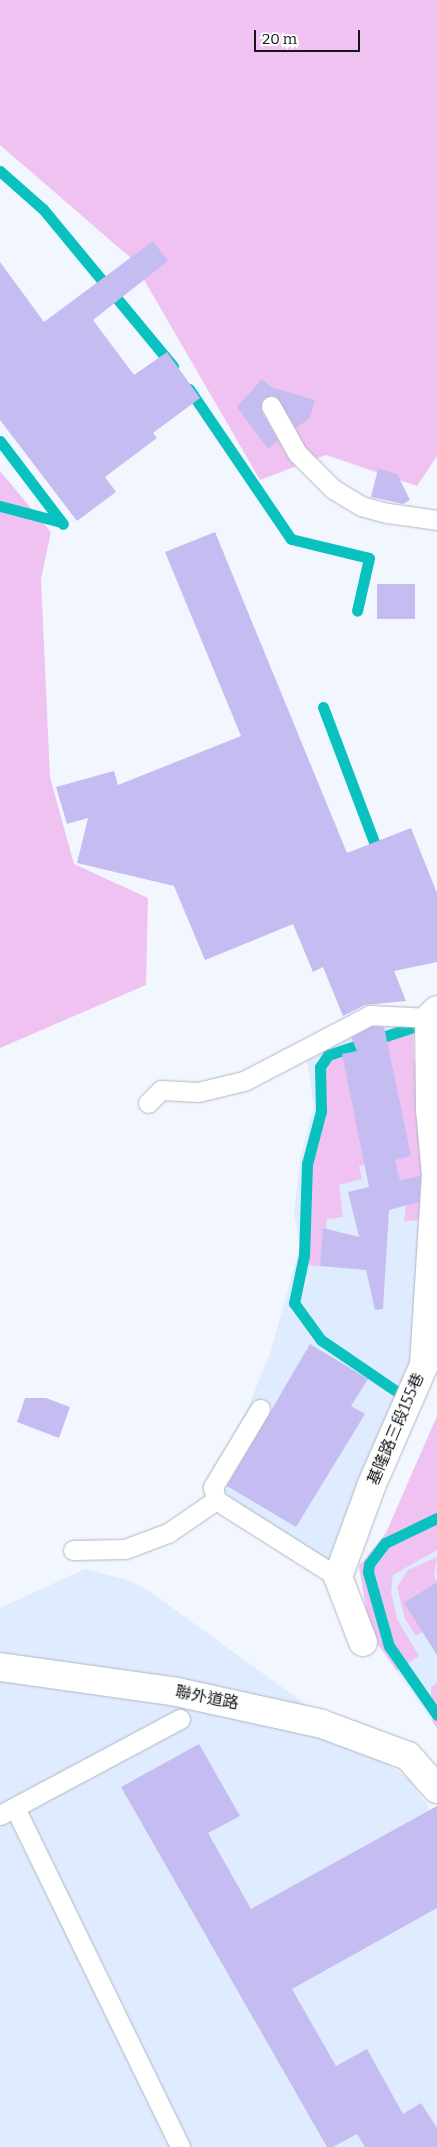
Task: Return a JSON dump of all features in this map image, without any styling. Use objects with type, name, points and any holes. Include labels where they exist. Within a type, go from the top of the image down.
[{"type":"street","name":"基隆路三段155巷","points":[[338,1577],[372,1484],[424,1365],[436,1176],[430,1109],[433,1014]]},
{"type":"street","points":[[338,1577],[363,1642]]},
{"type":"street","name":"聯外道路","points":[[0,1667],[39,1670],[246,1706],[322,1724],[408,1756],[437,1789]]},
{"type":"lane","points":[[271,406],[296,453],[333,490],[361,506],[379,511],[437,520]]},
{"type":"lane","points":[[148,1103],[161,1090],[198,1092],[244,1081],[370,1016],[433,1014]]},
{"type":"lane","points":[[260,1409],[213,1487],[216,1500],[338,1577]]},
{"type":"lane","points":[[73,1550],[125,1549],[168,1533],[216,1500]]},
{"type":"lane","points":[[180,1718],[7,1812],[180,2147]]},
{"type":"shaded area","points":[[0,0],[437,0],[437,456],[417,486],[326,455],[260,480],[132,259],[0,145]]},
{"type":"shaded area","points":[[0,471],[51,532],[41,579],[50,777],[74,864],[148,898],[146,985],[0,1048]]},
{"type":"shaded area","points":[[413,1023],[414,1059],[421,1095],[425,1202],[412,1359],[403,1391],[329,1561],[228,1515],[201,1488],[247,1410],[271,1351],[300,1246],[294,1214],[301,1156],[314,1106],[307,1061],[367,1029]]},
{"type":"shaded area","points":[[413,1029],[414,1059],[421,1095],[424,1220],[404,1221],[406,1205],[395,1160],[359,1166],[362,1179],[339,1185],[343,1217],[327,1219],[326,1229],[323,1228],[320,1266],[305,1265],[310,1165],[324,1110],[323,1068],[329,1057]]},
{"type":"shaded area","points":[[437,1416],[437,1728],[377,1643],[366,1608],[359,1566],[386,1533]]},
{"type":"shaded area","points":[[437,1416],[437,1550],[393,1575],[391,1592],[397,1619],[419,1656],[397,1671],[377,1643],[366,1608],[359,1566],[386,1533]]},
{"type":"shaded area","points":[[437,1557],[434,1576],[437,1582],[422,1632],[416,1636],[405,1619],[397,1587],[408,1570]]},
{"type":"shaded area","points":[[85,1569],[131,1581],[152,1593],[410,1780],[437,1819],[437,2147],[0,2147],[0,1608]]},
{"type":"shaded area","points":[[437,1683],[437,1728],[432,1721],[431,1687]]},
{"type":"building","points":[[153,241],[168,261],[93,320],[134,375],[167,352],[200,398],[153,433],[157,438],[105,477],[116,492],[77,521],[0,420],[0,262],[44,322]]},
{"type":"building","points":[[262,379],[271,387],[315,400],[310,418],[296,428],[277,397],[271,395],[262,400],[261,411],[278,441],[268,449],[237,407]]},
{"type":"building","points":[[378,469],[397,474],[410,500],[403,504],[371,497]]},
{"type":"building","points":[[215,532],[347,853],[411,828],[437,893],[437,962],[394,971],[406,1001],[365,1005],[343,1016],[323,967],[313,972],[293,924],[205,960],[174,886],[77,863],[88,818],[67,824],[56,787],[114,771],[118,785],[241,736],[165,552]]},
{"type":"building","points":[[377,584],[415,584],[415,619],[377,619]]},
{"type":"building","points":[[372,1026],[384,1027],[411,1156],[395,1160],[400,1180],[420,1176],[419,1202],[389,1210],[383,1309],[375,1310],[366,1270],[320,1266],[323,1228],[359,1237],[348,1192],[369,1187],[342,1054],[357,1051],[351,1037]]},
{"type":"building","points":[[310,1344],[368,1379],[351,1406],[365,1414],[296,1527],[227,1486]]},
{"type":"building","points":[[25,1398],[46,1398],[70,1407],[59,1438],[17,1422]]},
{"type":"building","points":[[437,1582],[437,1655],[404,1603]]},
{"type":"building","points":[[199,1744],[240,1816],[208,1833],[251,1909],[437,1806],[437,1908],[292,1989],[336,2066],[367,2049],[403,2114],[421,2103],[437,2128],[437,2147],[365,2147],[357,2134],[333,2147],[327,2147],[121,1787]]},
{"type":"waterway","points":[[0,171],[43,209],[173,366]]},
{"type":"waterway","points":[[189,389],[291,539],[369,558],[357,611]]},
{"type":"waterway","points":[[0,441],[63,524]]},
{"type":"waterway","points":[[0,506],[61,522]]},
{"type":"waterway","points":[[323,707],[379,855]]},
{"type":"waterway","points":[[402,1395],[321,1340],[294,1303],[304,1255],[307,1164],[321,1111],[320,1067],[328,1055],[413,1027]]},
{"type":"waterway","points":[[437,1518],[385,1543],[369,1564],[368,1572],[389,1646],[437,1715]]}]
